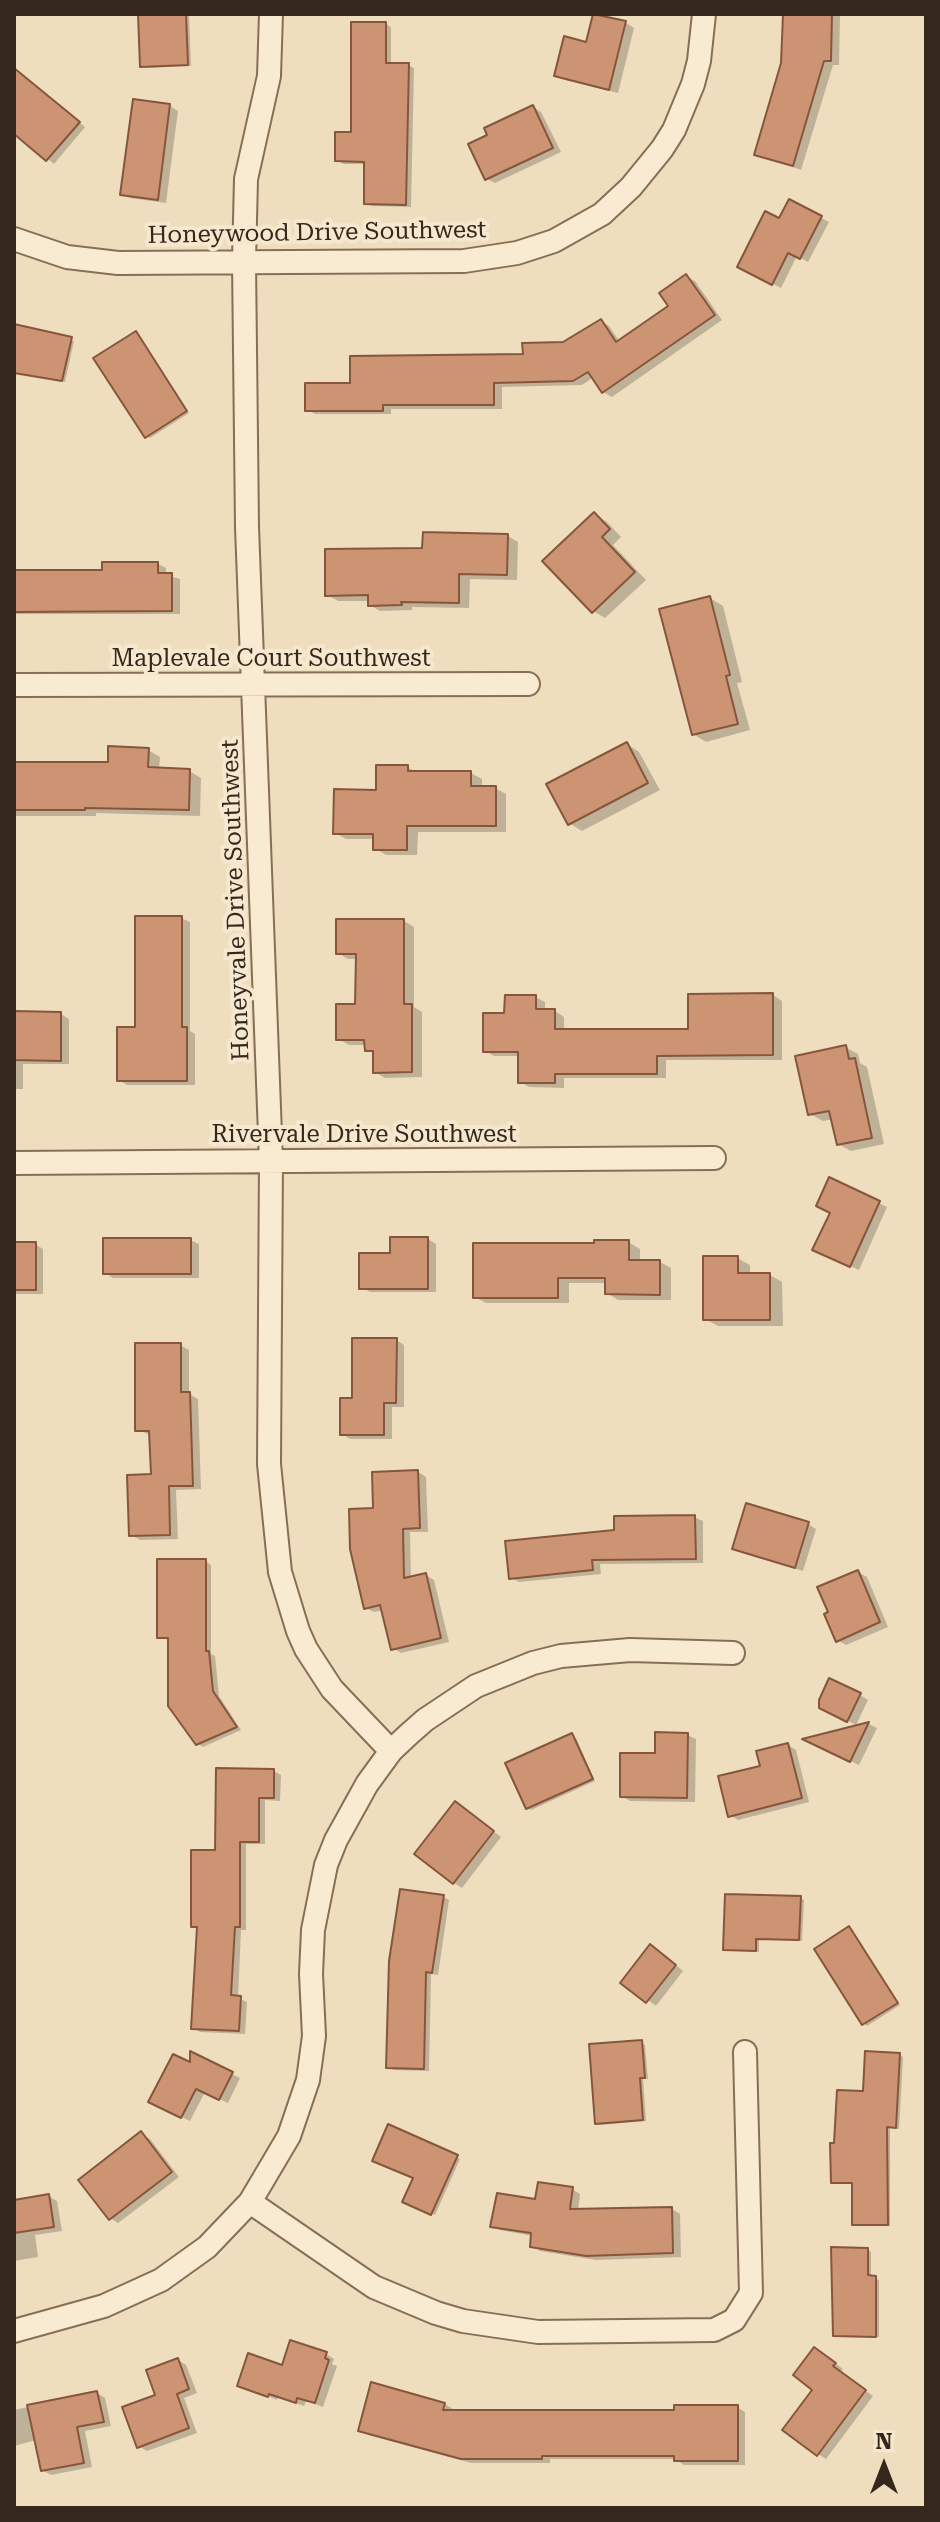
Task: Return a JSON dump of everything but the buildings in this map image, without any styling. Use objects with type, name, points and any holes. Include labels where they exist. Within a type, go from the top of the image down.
[{"type":"street","name":"Honeyvale Drive Southwest","points":[[271,14],[269,76],[246,179],[244,261],[245,471],[271,1161],[267,1437],[280,1572],[298,1631],[320,1673],[348,1708],[391,1751]]},
{"type":"street","name":"Honeywood Drive Southwest","points":[[14,239],[54,254],[118,263],[464,261],[517,253],[554,241],[585,226],[618,200],[645,171],[674,130],[699,61],[704,14]]},
{"type":"street","name":"Maplevale Court Southwest","points":[[14,685],[528,684]]},
{"type":"street","name":"Rivervale Drive Southwest","points":[[14,1163],[714,1158]]},
{"type":"street","points":[[14,2331],[104,2306],[161,2280],[207,2247],[250,2202],[289,2136],[308,2080],[314,2036],[311,1974],[313,1930],[326,1865],[352,1809],[391,1751],[453,1700],[502,1673],[533,1663],[584,1653],[630,1650],[733,1653]]},
{"type":"street","points":[[250,2202],[374,2287],[463,2321],[538,2332],[714,2330],[734,2320],[751,2293],[745,2052]]}]
